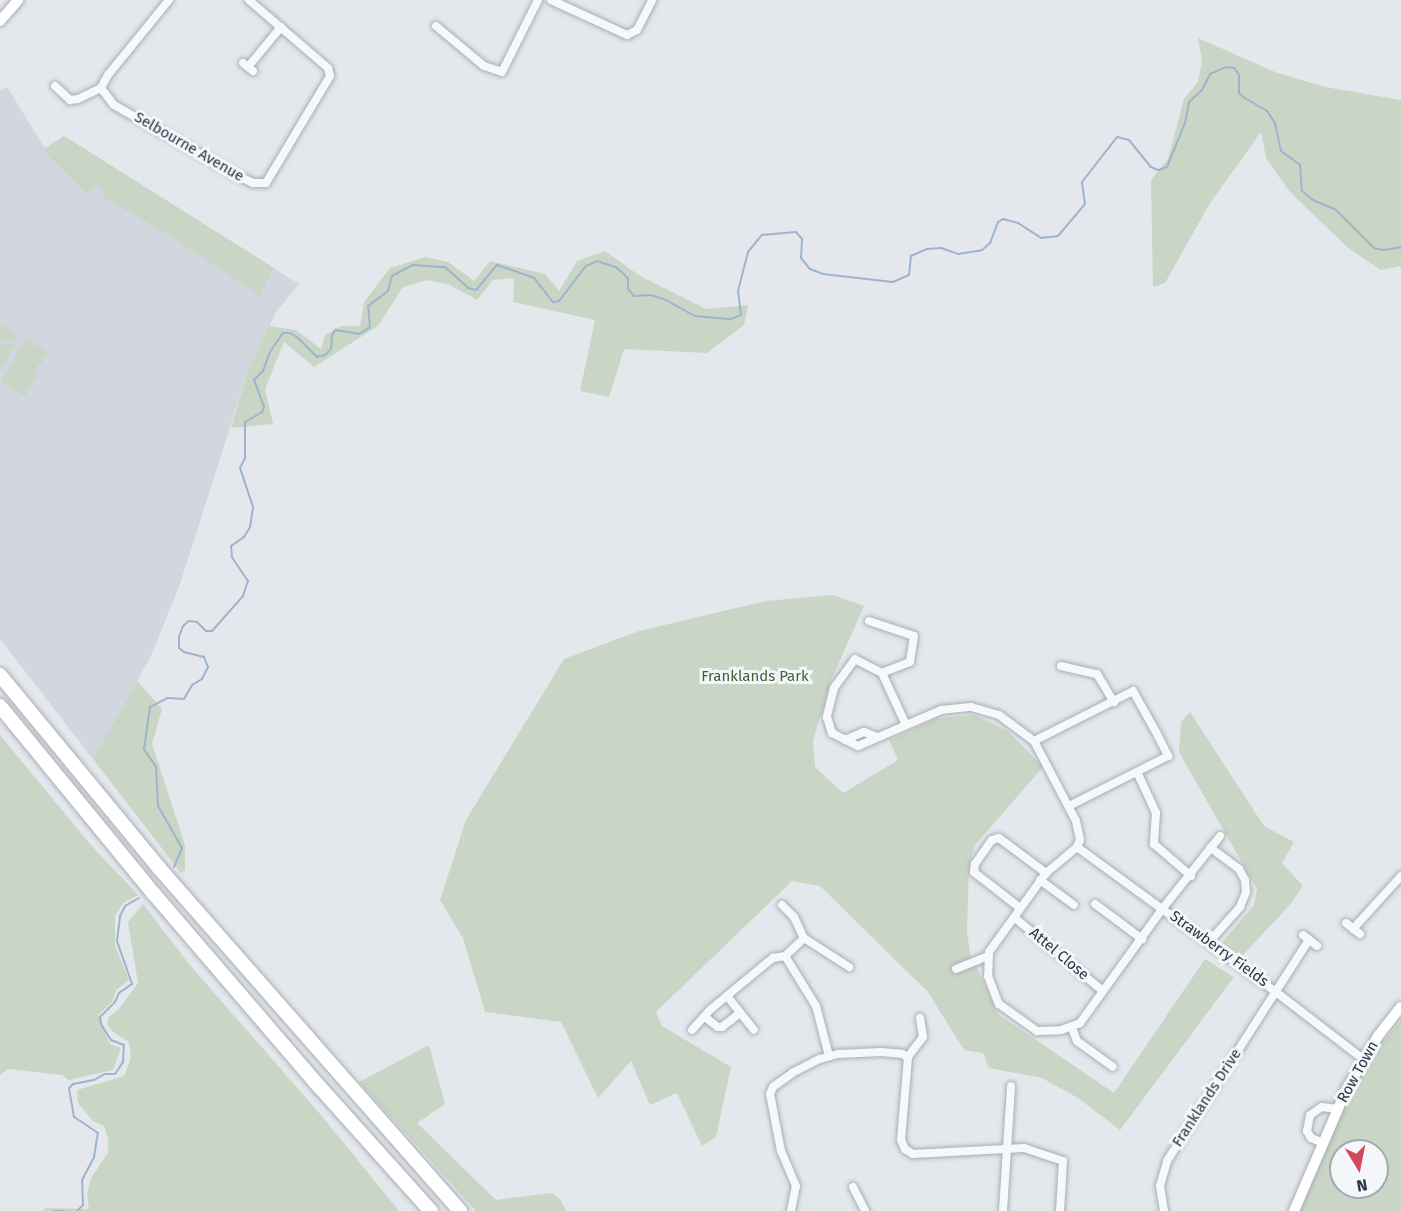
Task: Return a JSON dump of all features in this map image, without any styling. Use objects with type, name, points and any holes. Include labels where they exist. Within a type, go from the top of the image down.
[{"type":"highway","points":[[0,675],[170,881],[460,1211]]},
{"type":"highway","points":[[0,706],[154,894],[316,1083],[431,1211]]},
{"type":"street","points":[[0,21],[18,0]]},
{"type":"street","points":[[55,86],[62,98],[70,100],[78,99],[101,88],[108,75],[169,0]]},
{"type":"street","name":"Selbourne Avenue","points":[[101,88],[114,105],[238,176],[262,185],[270,177],[330,76],[328,68],[249,0]]},
{"type":"street","points":[[436,26],[484,66],[502,72],[538,0]]},
{"type":"street","points":[[551,0],[621,33],[631,34],[637,30],[651,0]]},
{"type":"street","points":[[248,67],[281,27]]},
{"type":"street","points":[[869,621],[914,636],[910,662],[882,673]]},
{"type":"street","points":[[906,725],[882,673],[855,659],[834,688],[827,717],[832,734],[858,746],[941,710],[971,707],[999,715],[1034,741],[1069,806],[1080,840],[1077,847],[1046,873],[1020,908],[989,956],[988,976],[999,1004],[1037,1031],[1072,1028],[1077,1041],[1113,1067]]},
{"type":"street","points":[[1061,666],[1097,674],[1114,702]]},
{"type":"street","points":[[1034,741],[1133,691],[1168,756],[1138,774],[1069,806]]},
{"type":"street","points":[[845,740],[864,732],[877,737]]},
{"type":"street","points":[[1138,774],[1156,813],[1154,844],[1191,876]]},
{"type":"street","points":[[1077,847],[1163,908],[1191,876],[1220,836]]},
{"type":"street","points":[[1020,908],[976,874],[973,869],[992,840],[999,838],[1046,873]]},
{"type":"street","points":[[1209,942],[1240,907],[1246,892],[1245,880],[1239,869],[1210,847]]},
{"type":"street","points":[[1346,923],[1357,932],[1401,876]]},
{"type":"street","points":[[1040,880],[1074,905]]},
{"type":"street","points":[[1095,904],[1142,939]]},
{"type":"street","points":[[782,905],[794,917],[804,938],[849,967]]},
{"type":"street","name":"Strawberry Fields","points":[[1072,1028],[1080,1023],[1163,908],[1276,992]]},
{"type":"street","name":"Attel Close","points":[[1015,918],[1102,991]]},
{"type":"street","points":[[692,1030],[726,996],[773,958],[785,956],[804,938]]},
{"type":"street","name":"Franklands Drive","points":[[1164,1211],[1160,1186],[1167,1161],[1276,992],[1306,938],[1317,946]]},
{"type":"street","points":[[785,956],[816,1006],[829,1056]]},
{"type":"street","points":[[957,969],[989,956]]},
{"type":"street","points":[[1276,992],[1363,1059]]},
{"type":"street","points":[[726,996],[754,1030]]},
{"type":"street","name":"Row Town","points":[[1294,1211],[1338,1109],[1363,1059],[1401,1007]]},
{"type":"street","points":[[705,1017],[718,1027],[722,1027],[740,1013]]},
{"type":"street","points":[[920,1018],[923,1037],[908,1058],[901,1140],[905,1149],[913,1154],[1023,1148],[1063,1161],[1060,1211]]},
{"type":"street","points":[[790,1211],[796,1186],[781,1151],[770,1094],[773,1087],[792,1073],[829,1056],[851,1052],[881,1052],[902,1054],[908,1058]]},
{"type":"street","points":[[1003,1211],[1011,1086]]},
{"type":"street","name":"Row Town","points":[[1323,1143],[1311,1138],[1307,1131],[1310,1114],[1322,1107],[1338,1109]]},
{"type":"street","points":[[853,1187],[865,1211]]},
{"type":"shaded area","points":[[7,87],[45,148],[64,136],[299,284],[276,312],[248,371],[180,584],[151,656],[93,759],[0,639],[0,90]]},
{"type":"green space","points":[[1198,38],[1275,72],[1325,87],[1401,100],[1401,266],[1381,270],[1348,248],[1289,191],[1266,158],[1261,132],[1210,203],[1165,283],[1153,287],[1151,180],[1168,159],[1184,99],[1198,82],[1202,61]]},
{"type":"green space","points":[[64,136],[274,268],[259,298],[253,298],[256,293],[162,231],[103,197],[106,191],[96,185],[88,195],[43,151]]},
{"type":"green space","points":[[605,251],[640,276],[706,309],[748,305],[744,325],[707,353],[624,349],[609,397],[580,391],[595,320],[513,302],[514,278],[493,280],[477,300],[450,285],[428,280],[403,287],[378,326],[314,367],[284,342],[265,389],[273,424],[231,428],[248,371],[269,326],[296,330],[321,349],[325,335],[341,326],[360,326],[364,302],[390,268],[426,257],[448,262],[474,281],[490,261],[545,274],[559,291],[577,261]]},
{"type":"green space","points":[[0,325],[16,334],[13,340],[0,341]]},
{"type":"green space","points":[[26,339],[48,352],[41,364],[39,363],[34,373],[37,375],[25,396],[1,382]]},
{"type":"green space","points":[[16,343],[0,369],[0,345]]},
{"type":"green space","name":"Franklands Park","points":[[833,595],[864,606],[831,681],[813,741],[815,767],[843,793],[898,760],[889,740],[938,718],[974,715],[1008,731],[1043,767],[975,845],[969,866],[967,932],[970,953],[998,1014],[1114,1093],[1205,959],[1234,977],[1120,1130],[1078,1098],[1042,1078],[989,1068],[983,1053],[964,1050],[928,992],[820,886],[792,881],[656,1012],[662,1026],[731,1067],[716,1137],[702,1146],[677,1093],[650,1105],[631,1061],[598,1098],[561,1022],[485,1012],[463,938],[440,900],[466,820],[564,659],[639,631],[766,601]]},
{"type":"green space","points":[[137,681],[162,709],[152,744],[185,845],[185,870],[181,873],[93,759]]},
{"type":"green space","points":[[1190,712],[1264,826],[1294,842],[1282,863],[1303,886],[1288,907],[1240,958],[1220,945],[1254,905],[1257,889],[1179,752],[1181,722]]},
{"type":"green space","points":[[0,735],[89,843],[138,895],[123,903],[115,916],[115,945],[129,980],[116,990],[113,1001],[98,1015],[110,1044],[121,1048],[113,1070],[69,1080],[62,1075],[8,1069],[0,1075]]},
{"type":"green space","points":[[143,904],[189,964],[321,1115],[399,1211],[44,1211],[45,1208],[89,1209],[87,1194],[91,1178],[108,1153],[108,1138],[104,1126],[93,1121],[78,1103],[77,1090],[124,1076],[131,1058],[129,1042],[113,1032],[107,1024],[108,1018],[119,1009],[138,983],[128,922]]},
{"type":"green space","points":[[1401,1020],[1401,1211],[1300,1211],[1329,1142],[1329,1199],[1389,1199],[1389,1139],[1330,1139],[1345,1104],[1369,1058]]},
{"type":"green space","points":[[429,1045],[445,1104],[417,1123],[496,1200],[551,1193],[560,1199],[566,1211],[476,1211],[359,1082]]},
{"type":"waterway","points":[[174,867],[182,848],[158,806],[156,767],[144,749],[150,707],[168,698],[184,699],[192,685],[202,679],[208,667],[204,657],[184,652],[179,648],[179,637],[183,626],[189,621],[197,622],[206,631],[212,631],[243,596],[248,581],[232,557],[231,546],[244,537],[250,527],[253,507],[240,468],[245,458],[245,422],[262,412],[264,407],[254,380],[263,371],[270,352],[283,333],[290,333],[297,337],[317,357],[325,355],[331,349],[335,330],[359,334],[370,327],[368,306],[388,291],[392,276],[413,265],[445,267],[468,288],[476,290],[497,265],[534,278],[553,302],[559,301],[586,266],[597,261],[616,267],[628,278],[628,289],[634,296],[650,295],[664,299],[695,316],[731,319],[741,315],[738,291],[748,252],[762,235],[796,232],[802,239],[801,258],[810,269],[823,274],[893,282],[909,275],[911,256],[927,249],[941,248],[958,254],[982,250],[990,243],[998,222],[1003,219],[1018,223],[1041,238],[1058,236],[1085,204],[1082,182],[1117,137],[1129,140],[1151,167],[1158,170],[1167,167],[1185,123],[1189,102],[1202,90],[1210,74],[1226,67],[1234,68],[1239,75],[1239,93],[1267,111],[1275,123],[1281,151],[1300,165],[1302,191],[1313,200],[1336,210],[1374,248],[1383,250],[1401,247]]},
{"type":"waterway","points":[[77,1211],[83,1205],[82,1180],[94,1157],[98,1133],[74,1117],[69,1088],[73,1084],[94,1080],[105,1074],[115,1074],[123,1062],[124,1045],[111,1040],[101,1024],[100,1017],[115,1002],[119,993],[132,984],[117,941],[120,916],[125,906],[139,898]]},
{"type":"waterway","points":[[54,1211],[64,1211]]}]
